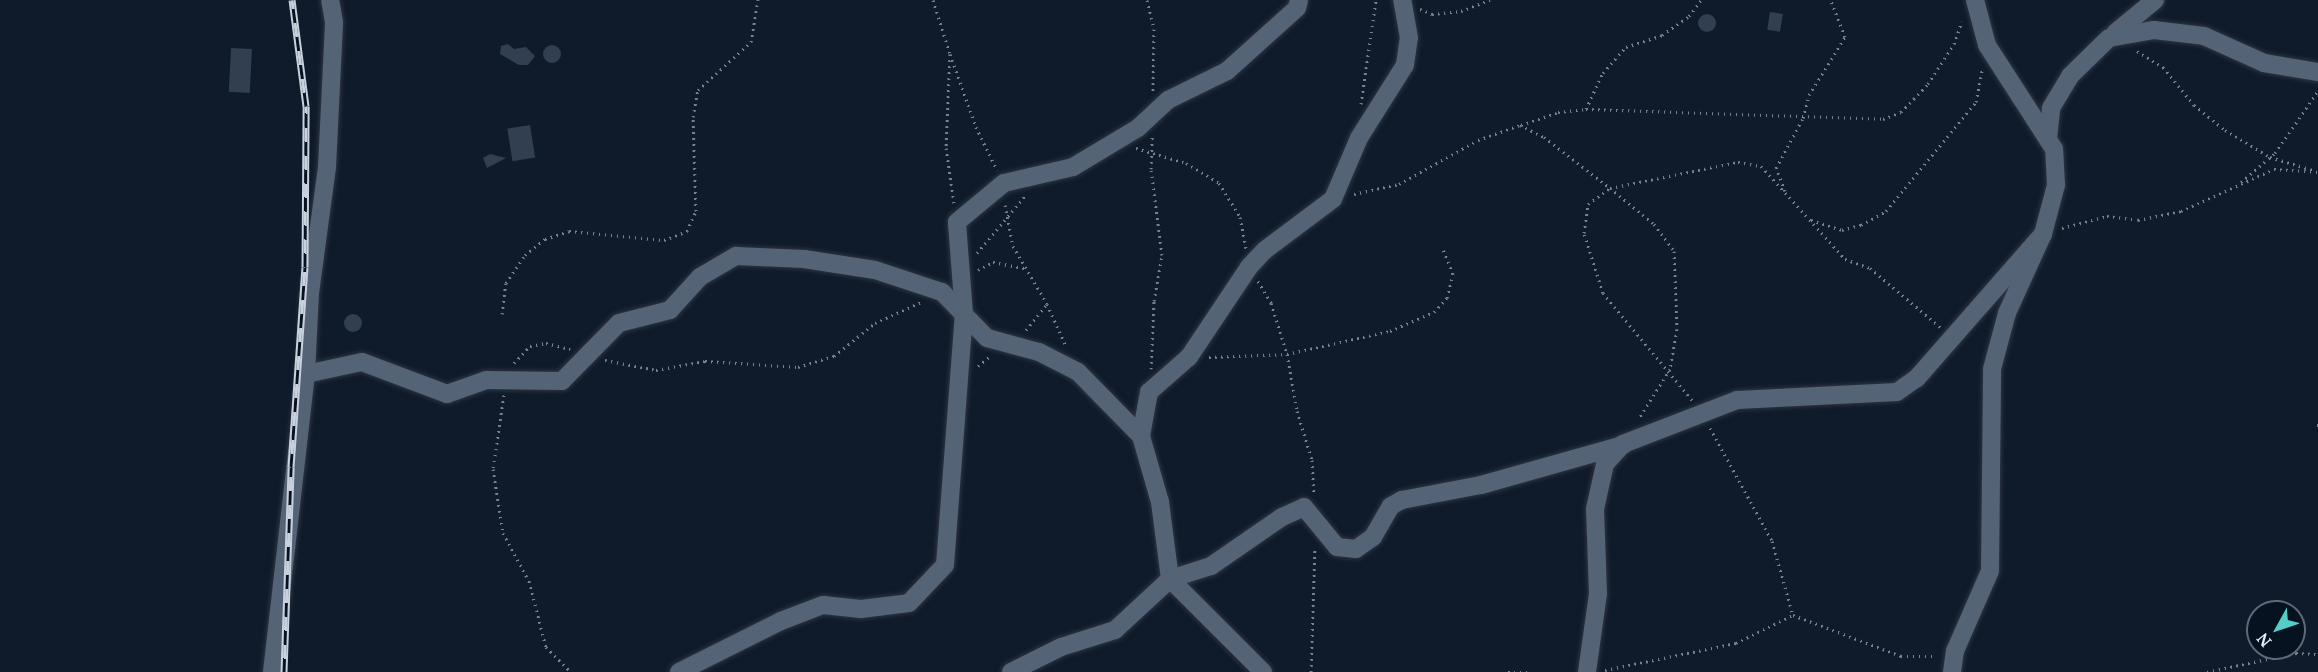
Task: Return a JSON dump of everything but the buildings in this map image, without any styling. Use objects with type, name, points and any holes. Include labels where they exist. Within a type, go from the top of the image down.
[{"type":"street","points":[[272,672],[306,374],[310,293],[327,167],[334,22],[330,0]]},
{"type":"street","points":[[679,672],[781,621],[823,605],[861,609],[909,603],[945,565],[963,314],[957,222],[1004,183],[1073,167],[1112,144],[1152,115],[1168,100],[1227,71],[1297,8],[1299,0]]},
{"type":"street","points":[[2048,138],[2051,108],[2070,76],[2109,38],[2155,0]]},
{"type":"street","points":[[1263,672],[1170,579],[1160,502],[1141,436],[1149,392],[1190,357],[1249,267],[1265,250],[1333,199],[1359,138],[1405,65],[1409,38],[1402,1]]},
{"type":"street","points":[[1952,672],[1955,651],[1990,571],[1992,369],[2007,313],[2043,234],[2056,185],[2054,149],[1987,45],[1970,5]]},
{"type":"street","points":[[2109,38],[2154,30],[2204,36],[2264,63],[2318,72]]},
{"type":"street","points":[[1011,672],[1061,647],[1115,630],[1170,579],[1211,566],[1282,517],[1304,507],[1316,518],[1337,547],[1356,549],[1373,537],[1391,506],[1402,500],[1481,484],[1623,444],[1737,400],[1897,392],[1917,378],[2043,234]]},
{"type":"street","points":[[306,374],[362,362],[447,394],[486,380],[562,381],[586,354],[619,323],[670,310],[700,277],[735,256],[804,259],[875,270],[942,292],[987,338],[1039,352],[1078,372],[1141,436]]},
{"type":"street","points":[[1587,672],[1598,594],[1595,508],[1605,464],[1623,444]]},
{"type":"path","points":[[502,314],[506,283],[525,255],[545,239],[569,231],[664,240],[687,231],[696,211],[693,117],[698,90],[751,42],[758,0]]},
{"type":"path","points":[[933,0],[976,127],[1004,183],[1005,220],[1026,269],[1047,304],[1078,372]]},
{"type":"path","points":[[1147,0],[1154,29],[1151,152],[1162,255],[1154,301],[1149,392]]},
{"type":"path","points":[[1359,138],[1362,81],[1376,0]]},
{"type":"path","points":[[1402,1],[1432,14],[1461,11],[1490,0]]},
{"type":"path","points":[[1586,109],[1603,73],[1626,47],[1662,35],[1689,16],[1701,0]]},
{"type":"path","points":[[1786,193],[1776,168],[1803,118],[1809,95],[1845,37],[1831,0]]},
{"type":"path","points":[[1333,199],[1400,184],[1478,140],[1558,112],[1586,109],[1883,119],[1901,112],[1928,84],[1954,44],[1970,5]]},
{"type":"path","points":[[1809,219],[1842,230],[1862,225],[1886,211],[1976,102],[1987,45]]},
{"type":"path","points":[[2134,49],[2163,67],[2194,105],[2217,124],[2270,158],[2318,172]]},
{"type":"path","points":[[950,54],[946,148],[957,222]]},
{"type":"path","points":[[2235,187],[2270,158],[2290,135],[2318,91]]},
{"type":"path","points":[[1520,125],[1544,137],[1610,188],[1654,224],[1674,251],[1677,329],[1670,369],[1623,444]]},
{"type":"path","points":[[1112,144],[1151,152],[1186,164],[1219,183],[1240,217],[1249,267],[1271,303],[1287,354],[1296,411],[1312,460],[1316,518],[1311,672]]},
{"type":"path","points":[[1793,615],[1772,541],[1702,414],[1670,369],[1604,293],[1584,233],[1588,204],[1610,188],[1738,162],[1761,166],[1845,260],[1870,268],[1952,337]]},
{"type":"path","points":[[2043,234],[2107,216],[2138,220],[2181,211],[2274,169],[2318,172]]},
{"type":"path","points":[[961,273],[1043,174]]},
{"type":"path","points":[[1190,357],[1287,354],[1390,331],[1434,312],[1447,298],[1453,274],[1443,249]]},
{"type":"path","points":[[962,293],[969,278],[993,262],[1011,262],[1026,269]]},
{"type":"path","points":[[571,672],[546,647],[529,581],[503,533],[493,469],[506,382],[514,362],[530,346],[546,342],[620,365],[656,370],[705,361],[798,367],[834,356],[875,323],[942,292]]},
{"type":"path","points":[[1597,672],[1736,643],[1793,615],[1901,657],[1930,658],[1955,651]]},
{"type":"path","points":[[2207,672],[2296,653],[2318,654]]},
{"type":"path","points":[[1508,672],[1528,672]]},
{"type":"railway","points":[[284,672],[291,467],[305,267],[306,106],[292,0]]}]
